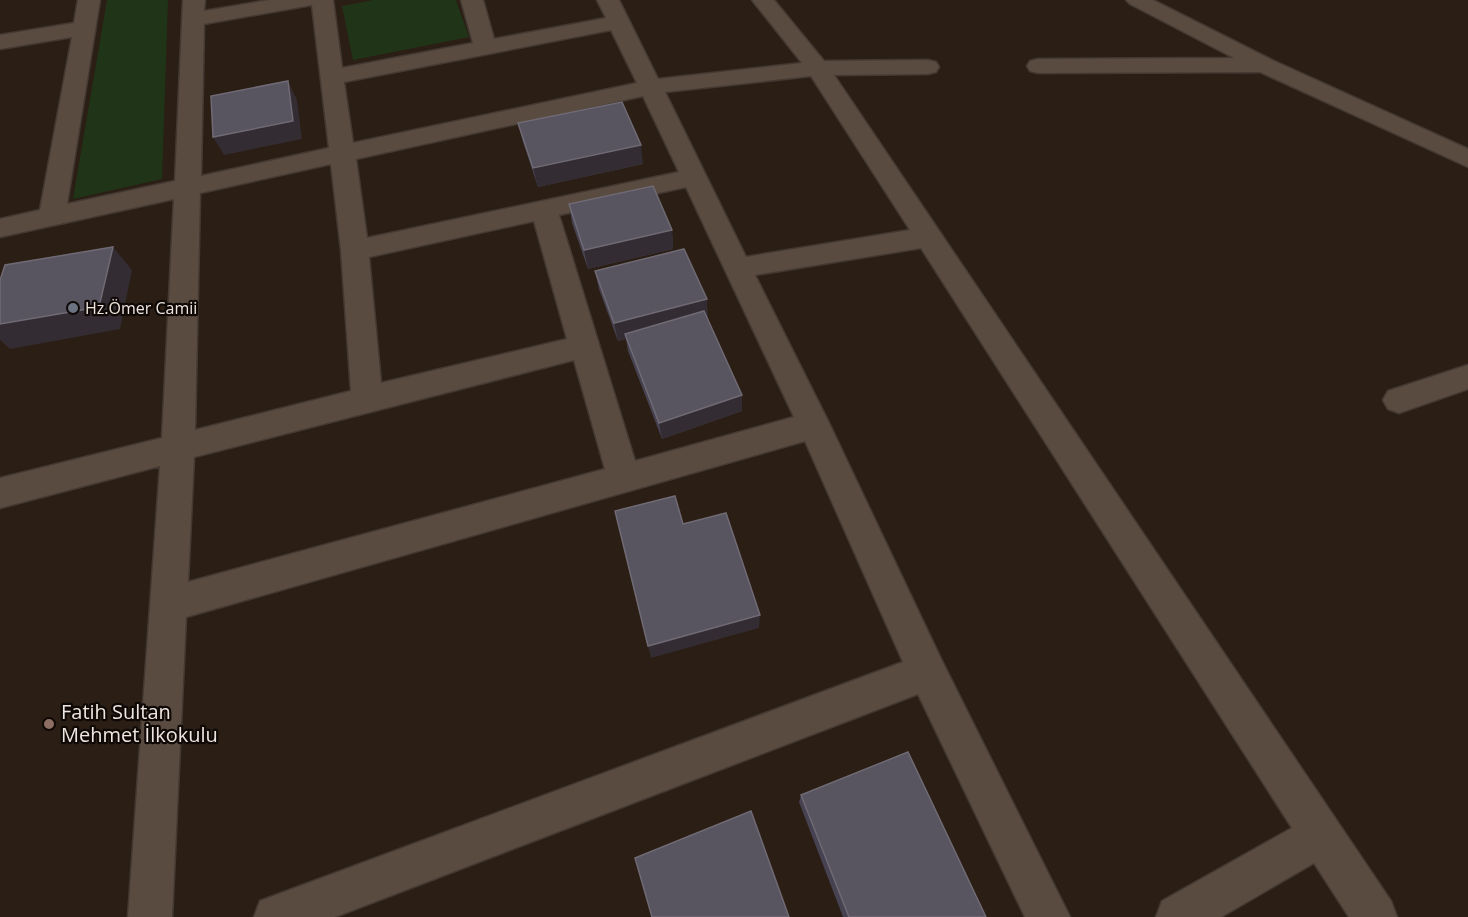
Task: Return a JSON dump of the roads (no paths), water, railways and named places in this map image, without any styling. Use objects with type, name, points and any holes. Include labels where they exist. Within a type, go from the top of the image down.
[{"type":"street","points":[[52,216],[89,0]]},
{"type":"street","points":[[150,917],[178,447],[194,9],[308,0]]},
{"type":"street","points":[[322,0],[355,250],[367,399]]},
{"type":"street","points":[[472,0],[485,47]]},
{"type":"street","points":[[763,0],[818,68],[1375,917]]},
{"type":"street","points":[[1137,0],[1264,65],[1468,159]]},
{"type":"street","points":[[332,77],[485,47],[613,11],[814,425],[927,672],[1048,917]]},
{"type":"street","points":[[0,42],[84,28]]},
{"type":"street","points":[[1038,66],[1264,65]]},
{"type":"street","points":[[0,228],[650,87],[818,68],[928,67]]},
{"type":"street","points":[[355,250],[694,177]]},
{"type":"street","points":[[544,210],[624,478]]},
{"type":"street","points":[[738,268],[928,237]]},
{"type":"street","points":[[0,493],[585,346]]},
{"type":"street","points":[[1399,400],[1468,377]]},
{"type":"street","points":[[168,605],[814,425]]},
{"type":"street","points":[[287,915],[927,672]]},
{"type":"street","points":[[1178,917],[1321,835]]},
{"type":"place","name":"Hz.Ömer Camii","points":[[73,308]]},
{"type":"place","name":"Fatih Sultan Mehmet İlkokulu","points":[[49,724]]}]
